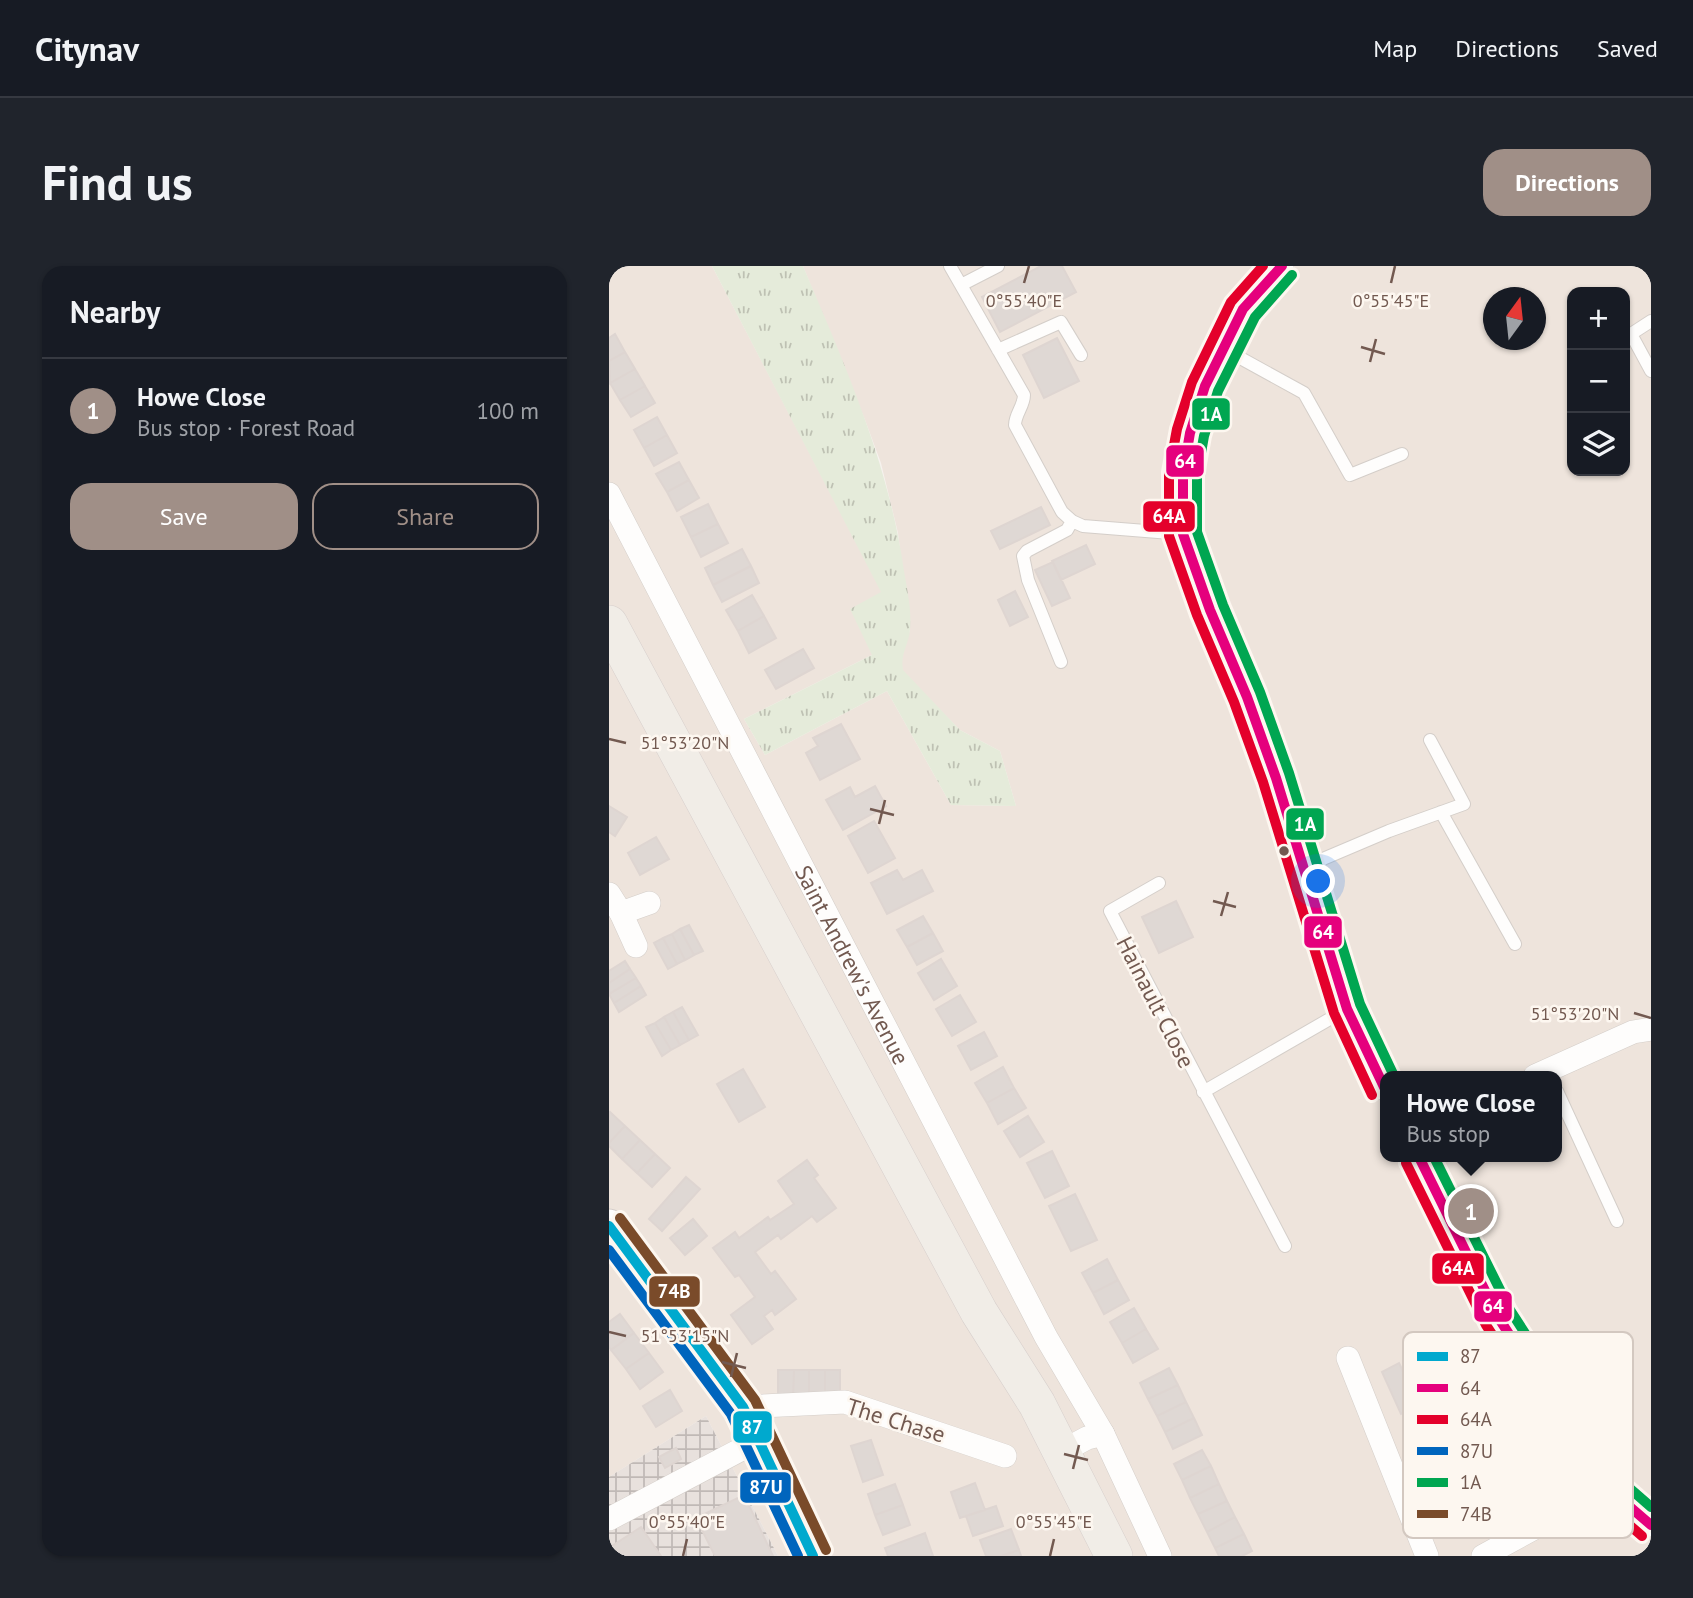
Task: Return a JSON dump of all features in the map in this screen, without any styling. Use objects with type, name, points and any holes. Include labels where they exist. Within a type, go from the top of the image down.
[{"type":"main road","points":[[609,624],[979,1312],[1037,1404],[1114,1556]]},
{"type":"main road","points":[[979,1312],[1016,1405],[1089,1556]]},
{"type":"main road","points":[[1061,1452],[1056,1458],[1058,1466],[1101,1556]]},
{"type":"street","points":[[1282,266],[1243,309],[1205,386],[1190,433],[1183,474],[1183,534],[1210,610],[1247,696],[1276,778],[1347,1009],[1380,1078]]},
{"type":"street","name":"Saint Andrew's Avenue","points":[[609,494],[1046,1337],[1103,1434],[1160,1556]]},
{"type":"street","points":[[636,946],[615,903],[649,903]]},
{"type":"street","points":[[1560,1071],[1633,1032],[1651,1029]]},
{"type":"street","points":[[1421,1162],[1507,1332]]},
{"type":"street","points":[[609,1226],[743,1407],[813,1556]]},
{"type":"street","points":[[1348,1358],[1403,1496]]},
{"type":"street","name":"The Chase","points":[[743,1407],[845,1402],[1005,1457]]},
{"type":"street","points":[[1061,1452],[1087,1438],[1103,1434]]},
{"type":"street","points":[[609,1519],[759,1440]]},
{"type":"street","points":[[1633,1510],[1651,1525]]},
{"type":"street","points":[[1420,1538],[1427,1556]]},
{"type":"street","points":[[1483,1556],[1516,1538]]},
{"type":"lane","points":[[950,266],[1024,395],[1015,425],[1062,512],[1072,521],[1096,528],[1183,534]]},
{"type":"lane","points":[[961,285],[998,266]]},
{"type":"lane","points":[[1651,321],[1631,334],[1651,371]]},
{"type":"lane","points":[[998,350],[1061,322],[1081,355]]},
{"type":"lane","points":[[1224,348],[1304,393],[1350,475],[1402,454]]},
{"type":"lane","points":[[1061,662],[1028,580],[1023,556],[1027,551],[1067,530],[1072,521]]},
{"type":"lane","points":[[1304,867],[1389,831],[1464,804],[1430,740]]},
{"type":"lane","points":[[1441,812],[1515,944]]},
{"type":"lane","name":"Hainault Close","points":[[1159,883],[1110,911],[1285,1246]]},
{"type":"lane","name":"Hainault Close","points":[[1203,1092],[1347,1009]]},
{"type":"lane","points":[[1562,1109],[1617,1221]]},
{"type":"shaded area","points":[[609,266],[712,266],[882,592],[872,655],[744,719],[765,755],[887,691],[951,805],[1016,806],[1000,751],[960,730],[902,671],[901,657],[910,630],[898,533],[881,463],[803,266],[1651,266],[1651,1556],[778,1556],[706,1416],[609,1477]]},
{"type":"shaded area","points":[[706,1416],[778,1556],[609,1556],[609,1477]]},
{"type":"green space","points":[[712,266],[803,266],[864,416],[888,492],[910,607],[910,629],[903,670],[960,730],[1000,751],[1016,806],[951,805],[887,691],[765,755],[744,719],[872,655],[850,609],[881,592]]},
{"type":"building","points":[[1041,266],[1062,266],[1076,292],[1000,332],[982,297]]},
{"type":"building","points":[[615,334],[625,352],[609,361],[609,338]]},
{"type":"building","points":[[1057,338],[1079,381],[1044,398],[1023,355]]},
{"type":"building","points":[[625,352],[635,369],[610,383],[609,361]]},
{"type":"building","points":[[635,369],[645,386],[620,400],[610,383]]},
{"type":"building","points":[[645,386],[655,403],[631,417],[620,400]]},
{"type":"building","points":[[657,417],[667,435],[644,448],[634,430]]},
{"type":"building","points":[[667,435],[677,453],[654,466],[644,448]]},
{"type":"building","points":[[679,462],[689,480],[667,492],[656,474]]},
{"type":"building","points":[[689,480],[699,498],[677,511],[667,492]]},
{"type":"building","points":[[708,504],[718,524],[691,537],[681,517]]},
{"type":"building","points":[[1041,507],[1050,525],[1000,549],[991,531]]},
{"type":"building","points":[[718,524],[728,543],[701,557],[691,537]]},
{"type":"building","points":[[1086,545],[1095,564],[1061,580],[1052,561]]},
{"type":"building","points":[[742,549],[751,566],[713,585],[705,568]]},
{"type":"building","points":[[1053,562],[1070,598],[1052,606],[1035,570]]},
{"type":"building","points":[[751,566],[759,583],[722,602],[713,585]]},
{"type":"building","points":[[1015,591],[1028,617],[1010,626],[998,600]]},
{"type":"building","points":[[752,595],[764,616],[738,631],[726,610]]},
{"type":"building","points":[[764,616],[776,638],[749,653],[738,631]]},
{"type":"building","points":[[803,649],[814,668],[776,689],[765,670]]},
{"type":"building","points":[[841,724],[860,759],[820,780],[806,753],[818,746],[813,738]]},
{"type":"building","points":[[875,786],[886,806],[843,830],[826,800],[850,787],[855,797]]},
{"type":"building","points":[[609,806],[627,817],[615,836],[609,832]]},
{"type":"building","points":[[874,821],[895,858],[868,873],[848,836]]},
{"type":"building","points":[[656,837],[669,859],[640,875],[628,853]]},
{"type":"building","points":[[897,870],[903,880],[922,870],[933,891],[887,914],[871,883]]},
{"type":"building","points":[[1176,901],[1193,937],[1159,953],[1142,917]]},
{"type":"building","points":[[923,916],[933,933],[907,947],[897,930]]},
{"type":"building","points":[[689,925],[703,951],[694,955],[680,929]]},
{"type":"building","points":[[680,929],[694,955],[685,960],[672,934]]},
{"type":"building","points":[[933,933],[943,951],[917,965],[907,947]]},
{"type":"building","points":[[672,934],[685,960],[677,964],[663,938]]},
{"type":"building","points":[[663,938],[677,964],[668,969],[654,943]]},
{"type":"building","points":[[941,959],[957,986],[934,1000],[918,973]]},
{"type":"building","points":[[625,961],[630,969],[609,983],[609,971]]},
{"type":"building","points":[[630,969],[636,978],[609,994],[609,983]]},
{"type":"building","points":[[636,978],[641,986],[614,1003],[609,994]]},
{"type":"building","points":[[641,986],[646,995],[619,1012],[614,1003]]},
{"type":"building","points":[[960,995],[976,1022],[952,1036],[936,1009]]},
{"type":"building","points":[[682,1007],[698,1035],[689,1040],[673,1012]]},
{"type":"building","points":[[673,1012],[689,1040],[680,1045],[664,1017]]},
{"type":"building","points":[[664,1017],[680,1045],[671,1050],[655,1023]]},
{"type":"building","points":[[655,1023],[671,1050],[662,1056],[646,1027]]},
{"type":"building","points":[[984,1032],[997,1056],[971,1070],[958,1046]]},
{"type":"building","points":[[1003,1067],[1014,1088],[987,1103],[975,1083]]},
{"type":"building","points":[[743,1069],[765,1107],[739,1122],[717,1084]]},
{"type":"building","points":[[1014,1088],[1026,1108],[998,1124],[987,1103]]},
{"type":"building","points":[[609,1113],[625,1126],[609,1143]]},
{"type":"building","points":[[1028,1116],[1044,1142],[1020,1157],[1004,1131]]},
{"type":"building","points":[[625,1126],[640,1140],[622,1159],[609,1143]]},
{"type":"building","points":[[640,1140],[655,1154],[637,1173],[622,1159]]},
{"type":"building","points":[[1052,1151],[1069,1186],[1045,1198],[1027,1163]]},
{"type":"building","points":[[655,1154],[670,1168],[652,1187],[637,1173]]},
{"type":"building","points":[[807,1160],[818,1175],[814,1178],[836,1208],[817,1222],[812,1216],[781,1239],[778,1235],[755,1252],[771,1274],[775,1271],[796,1299],[775,1315],[772,1310],[764,1316],[773,1329],[752,1344],[731,1315],[755,1297],[739,1275],[735,1277],[713,1248],[735,1232],[739,1238],[768,1217],[770,1220],[794,1204],[778,1181]]},
{"type":"building","points":[[686,1177],[700,1189],[662,1231],[649,1219]]},
{"type":"building","points":[[1075,1194],[1097,1240],[1071,1251],[1049,1206]]},
{"type":"building","points":[[693,1219],[707,1236],[685,1255],[670,1238]]},
{"type":"building","points":[[1107,1259],[1118,1280],[1093,1293],[1082,1273]]},
{"type":"building","points":[[1118,1280],[1129,1300],[1104,1314],[1093,1293]]},
{"type":"building","points":[[1134,1308],[1146,1329],[1122,1343],[1110,1322]]},
{"type":"building","points":[[620,1314],[634,1333],[611,1350],[609,1322]]},
{"type":"building","points":[[1146,1329],[1158,1349],[1133,1363],[1122,1343]]},
{"type":"building","points":[[634,1333],[649,1353],[626,1369],[611,1350]]},
{"type":"building","points":[[649,1353],[663,1372],[640,1389],[626,1369]]},
{"type":"building","points":[[1399,1363],[1403,1371],[1401,1414],[1382,1372]]},
{"type":"building","points":[[1169,1368],[1178,1385],[1148,1399],[1140,1383]]},
{"type":"building","points":[[778,1370],[794,1370],[793,1398],[778,1397]]},
{"type":"building","points":[[794,1370],[809,1370],[809,1398],[793,1398]]},
{"type":"building","points":[[809,1370],[825,1370],[825,1398],[809,1398]]},
{"type":"building","points":[[825,1370],[840,1370],[840,1398],[825,1398]]},
{"type":"building","points":[[1178,1385],[1186,1402],[1157,1416],[1148,1399]]},
{"type":"building","points":[[670,1390],[682,1411],[656,1427],[643,1406]]},
{"type":"building","points":[[1186,1402],[1194,1418],[1165,1432],[1157,1416]]},
{"type":"building","points":[[1194,1418],[1202,1435],[1173,1449],[1165,1432]]},
{"type":"building","points":[[871,1440],[883,1475],[863,1482],[851,1446]]},
{"type":"building","points":[[676,1448],[681,1459],[665,1468],[659,1457]]},
{"type":"building","points":[[1202,1450],[1211,1466],[1182,1480],[1174,1464]]},
{"type":"building","points":[[1211,1466],[1219,1484],[1190,1498],[1182,1480]]},
{"type":"building","points":[[975,1483],[985,1510],[960,1518],[951,1492]]},
{"type":"building","points":[[895,1484],[903,1505],[875,1515],[868,1494]]},
{"type":"building","points":[[1219,1484],[1227,1501],[1198,1514],[1190,1498]]},
{"type":"building","points":[[744,1495],[773,1556],[715,1556],[696,1518]]},
{"type":"building","points":[[1227,1501],[1235,1517],[1207,1532],[1198,1514]]},
{"type":"building","points":[[903,1505],[910,1525],[883,1535],[875,1515]]},
{"type":"building","points":[[996,1506],[1003,1526],[973,1536],[966,1516]]},
{"type":"building","points":[[1235,1517],[1244,1534],[1215,1548],[1207,1532]]},
{"type":"building","points":[[641,1527],[661,1556],[609,1556],[609,1548]]},
{"type":"building","points":[[1011,1529],[1019,1550],[1001,1556],[986,1556],[980,1540]]},
{"type":"building","points":[[925,1533],[933,1556],[888,1556],[885,1548]]},
{"type":"building","points":[[1244,1534],[1252,1551],[1242,1556],[1219,1556],[1215,1548]]},
{"type":"building","points":[[1019,1550],[1021,1556],[1001,1556]]},
{"type":"transit line","name":"64A","points":[[1263,266],[1231,302],[1192,382],[1177,429],[1169,472],[1169,536],[1263,782],[1334,1013],[1372,1095]]},
{"type":"transit line","name":"64","points":[[1282,266],[1243,309],[1205,386],[1190,433],[1183,474],[1183,534],[1276,778],[1347,1009],[1380,1078]]},
{"type":"transit line","name":"1A","points":[[1292,275],[1255,317],[1218,391],[1204,436],[1197,475],[1197,532],[1289,773],[1360,1004],[1392,1071]]},
{"type":"transit line","name":"64","points":[[1421,1162],[1508,1332]]},
{"type":"transit line","name":"1A","points":[[1436,1162],[1510,1310],[1524,1332]]},
{"type":"transit line","name":"64A","points":[[1406,1163],[1491,1332]]},
{"type":"transit line","name":"74B","points":[[620,1218],[755,1400],[826,1550]]},
{"type":"transit line","name":"87","points":[[609,1226],[743,1407],[813,1556]]},
{"type":"transit line","name":"87U","points":[[609,1250],[731,1414],[798,1556]]},
{"type":"transit line","name":"1A","points":[[1633,1491],[1651,1507]]},
{"type":"transit line","name":"64","points":[[1633,1510],[1651,1525]]},
{"type":"transit line","name":"64A","points":[[1633,1528],[1642,1536]]},
{"type":"place","name":"Howe Close","points":[[1471,1211]]}]
